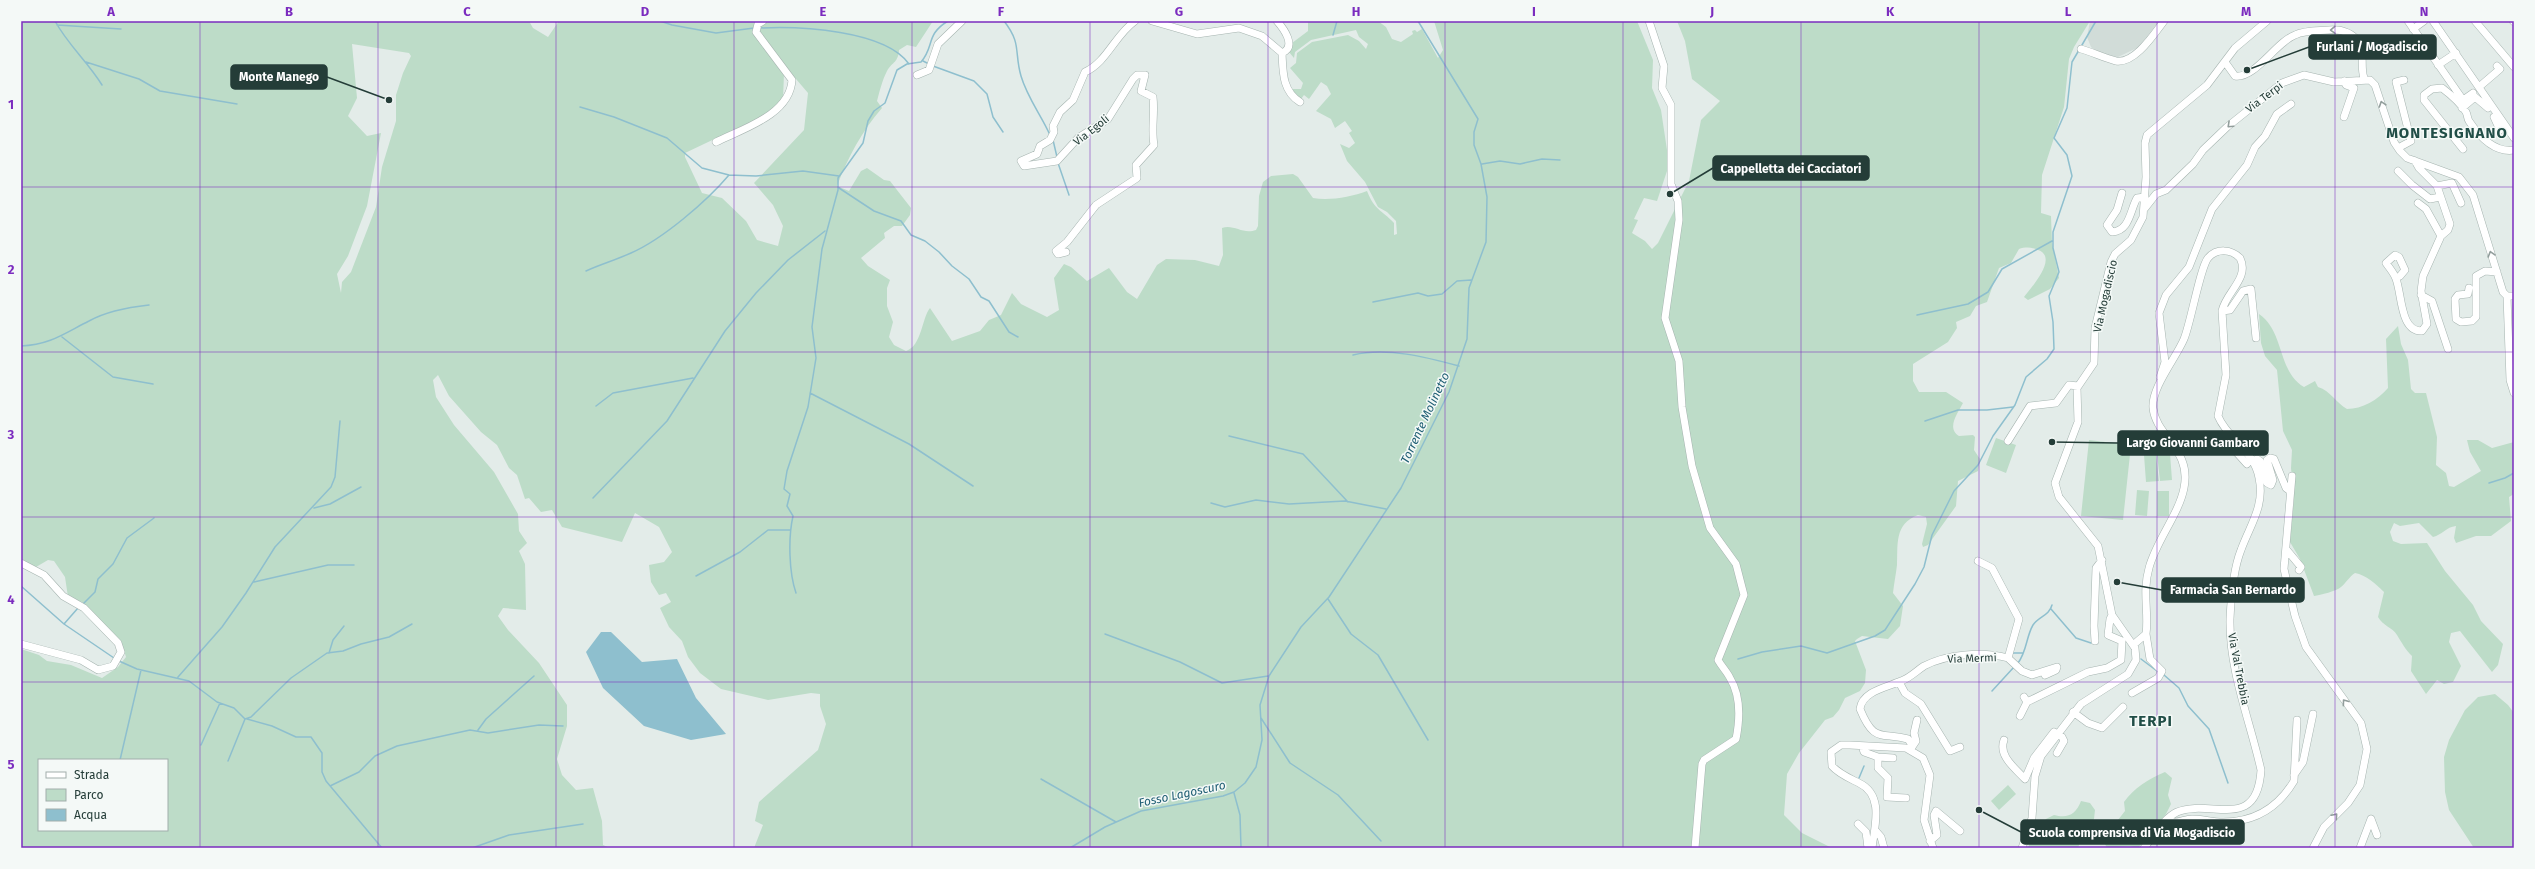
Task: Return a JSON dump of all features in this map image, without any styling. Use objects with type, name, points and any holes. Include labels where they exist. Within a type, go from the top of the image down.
[{"type":"street","points":[[716,142],[767,117],[785,100],[791,89],[792,80],[756,32],[758,24],[763,21]]},
{"type":"street","points":[[918,75],[929,70],[938,44],[962,21]]},
{"type":"street","name":"Via Egoli","points":[[1066,252],[1058,254],[1056,251],[1067,242],[1096,205],[1137,178],[1136,165],[1154,145],[1151,127],[1155,110],[1153,97],[1141,91],[1145,75],[1137,75],[1133,79],[1108,119],[1078,138],[1057,161],[1024,166],[1021,163],[1026,158],[1037,154],[1040,146],[1050,140],[1054,132],[1053,126],[1060,112],[1073,100],[1085,72],[1094,68],[1118,38],[1135,21]]},
{"type":"street","points":[[1152,21],[1197,34],[1240,28],[1262,36],[1282,53],[1282,70],[1288,91],[1300,102]]},
{"type":"street","points":[[1277,21],[1287,33],[1289,44],[1286,51],[1282,53]]},
{"type":"street","points":[[1649,21],[1664,66],[1662,88],[1671,105],[1671,184],[1678,201],[1679,220],[1665,318],[1679,361],[1682,407],[1692,466],[1710,528],[1736,564],[1744,595],[1718,660],[1725,674],[1730,676],[1740,710],[1736,739],[1704,760],[1702,764],[1694,848]]},
{"type":"street","points":[[2080,49],[2116,60],[2122,60],[2140,51],[2164,21]]},
{"type":"street","name":"Via Mogadiscio","points":[[2078,386],[2094,363],[2095,328],[2113,256],[2131,240],[2143,217],[2145,208],[2145,143],[2147,135],[2216,75],[2235,48],[2268,21]]},
{"type":"street","points":[[2408,21],[2463,100],[2473,93]]},
{"type":"street","points":[[2413,28],[2424,21]]},
{"type":"street","points":[[2434,21],[2514,138]]},
{"type":"street","points":[[2475,21],[2514,67]]},
{"type":"street","points":[[2216,75],[2236,76],[2245,75],[2251,72],[2282,43],[2296,34],[2338,30],[2349,33],[2360,44],[2361,70],[2364,78],[2370,80],[2375,85],[2398,148],[2407,158],[2452,174],[2466,184],[2478,208],[2502,292],[2510,296],[2510,380],[2514,393]]},
{"type":"street","points":[[2438,65],[2456,53]]},
{"type":"street","points":[[2225,62],[2236,76]]},
{"type":"street","points":[[2479,88],[2488,75],[2500,69],[2497,66]]},
{"type":"street","name":"Via Terpi","points":[[2145,208],[2156,194],[2166,190],[2187,170],[2203,150],[2250,107],[2282,83],[2294,77],[2307,75],[2334,82],[2364,78]]},
{"type":"street","points":[[2398,148],[2411,141],[2396,82],[2404,80]]},
{"type":"street","points":[[2344,81],[2346,86],[2354,88],[2344,117]]},
{"type":"street","points":[[2463,149],[2424,101],[2424,96],[2430,90],[2442,88],[2462,108],[2465,120],[2496,148],[2505,151],[2514,150]]},
{"type":"street","points":[[2462,108],[2477,98],[2488,108],[2498,123],[2507,129]]},
{"type":"street","points":[[2163,379],[2160,376],[2165,362],[2165,352],[2159,313],[2166,295],[2189,267],[2212,208],[2246,165],[2255,147],[2265,136],[2277,114],[2291,104]]},
{"type":"street","points":[[2400,276],[2405,270],[2399,257],[2395,255],[2386,263],[2396,279],[2406,321],[2413,329],[2420,332],[2426,329],[2427,324],[2422,296],[2425,268],[2441,236],[2448,230],[2450,224],[2437,186],[2419,168],[2415,161]]},
{"type":"street","points":[[2398,171],[2412,186],[2430,199],[2440,197]]},
{"type":"street","points":[[2437,186],[2452,183],[2461,203]]},
{"type":"street","points":[[2122,193],[2117,210],[2107,225],[2110,231],[2118,231],[2123,227],[2130,217],[2136,200],[2145,197]]},
{"type":"street","points":[[2418,203],[2426,209],[2441,236]]},
{"type":"street","points":[[2132,693],[2158,678],[2162,672],[2150,659],[2146,634],[2145,606],[2148,569],[2184,488],[2185,475],[2180,455],[2156,418],[2153,408],[2155,395],[2184,338],[2207,259],[2220,251],[2228,251],[2239,256],[2243,263],[2243,274],[2228,296],[2222,311],[2230,310],[2243,291],[2251,289],[2256,338]]},
{"type":"street","points":[[2469,288],[2469,293],[2458,295],[2454,299],[2456,319],[2461,322],[2472,320],[2476,317],[2476,276],[2485,271],[2497,272]]},
{"type":"street","points":[[2422,296],[2432,301],[2448,348]]},
{"type":"street","name":"Via Val Trebbia","points":[[2144,848],[2175,813],[2191,808],[2224,811],[2242,808],[2251,800],[2259,786],[2261,770],[2236,669],[2230,618],[2240,550],[2260,505],[2259,477],[2254,460],[2221,424],[2218,416],[2226,375],[2222,311]]},
{"type":"street","points":[[2008,441],[2030,406],[2056,403],[2069,385],[2078,386],[2078,422],[2058,470],[2055,488],[2065,506],[2098,546],[2112,615],[2133,645],[2136,656],[2132,670],[2086,699],[2073,712],[2037,763],[2034,808],[2022,848]]},
{"type":"street","points":[[2231,434],[2228,440],[2232,447],[2247,464]]},
{"type":"street","points":[[2254,460],[2257,459],[2260,461],[2267,483],[2271,485],[2274,480],[2268,460],[2270,458],[2274,458],[2290,491]]},
{"type":"street","points":[[2292,476],[2284,563],[2286,580],[2303,641],[2362,727],[2367,749],[2360,785],[2348,803],[2324,827],[2313,848]]},
{"type":"street","points":[[2286,549],[2297,560],[2301,567],[2299,570]]},
{"type":"street","points":[[2095,641],[2094,626],[2096,568],[2102,560]]},
{"type":"street","name":"Via Mermi","points":[[1911,749],[1911,742],[1907,739],[1882,736],[1875,733],[1860,709],[1865,698],[1890,684],[1899,682],[1924,666],[1947,658],[1991,656],[2009,660],[2019,618],[1992,568],[1978,561]]},
{"type":"street","points":[[21,563],[44,575],[63,596],[80,606],[118,643],[121,652],[116,662],[110,668],[98,670],[81,660],[21,644]]},
{"type":"street","points":[[2020,716],[2026,700],[2093,670],[2107,668],[2121,660],[2122,641],[2108,635],[2112,615]]},
{"type":"street","points":[[2133,645],[2146,634]]},
{"type":"street","points":[[2009,660],[2020,669],[2035,675],[2054,666],[2057,667],[2056,670],[2045,676]]},
{"type":"street","points":[[1899,682],[1905,693],[1921,704],[1950,751],[1960,747]]},
{"type":"street","points":[[2073,712],[2088,723],[2102,728],[2123,707]]},
{"type":"street","points":[[2294,775],[2303,762],[2313,714]]},
{"type":"street","points":[[1911,749],[1916,741],[1914,733],[1917,720]]},
{"type":"street","points":[[2168,820],[2173,822],[2191,819],[2232,822],[2254,818],[2263,814],[2293,783],[2298,720]]},
{"type":"street","points":[[2004,740],[2002,748],[2004,755],[2024,778],[2030,765],[2051,734],[2058,733]]},
{"type":"street","points":[[2057,753],[2064,741],[2058,733]]},
{"type":"street","points":[[1872,848],[1875,830],[1876,803],[1871,791],[1836,770],[1830,762],[1831,752],[1836,748],[1846,745],[1911,749],[1923,758],[1930,775],[1924,820],[1931,844]]},
{"type":"street","points":[[1862,746],[1864,752],[1878,757],[1893,758]]},
{"type":"street","points":[[1878,757],[1878,768],[1888,778],[1887,797],[1906,798]]},
{"type":"street","points":[[2360,785],[2365,792]]},
{"type":"street","points":[[1931,844],[1937,835],[1934,815],[1936,811],[1960,831]]},
{"type":"street","points":[[2360,848],[2371,819],[2378,835]]},
{"type":"street","points":[[1858,824],[1866,832],[1868,848]]},
{"type":"street","points":[[1875,830],[1881,837],[1884,848]]},
{"type":"shaded area","points":[[2090,21],[2159,21],[2139,47],[2118,57],[2098,53],[2091,47],[2087,37]]},
{"type":"green space","points":[[21,21],[529,21],[533,28],[548,37],[559,21],[758,21],[754,31],[784,73],[783,100],[765,115],[685,153],[685,157],[702,193],[722,198],[746,221],[757,240],[778,246],[783,226],[773,205],[754,183],[804,130],[808,93],[761,38],[759,29],[762,24],[772,21],[933,21],[916,47],[907,45],[899,50],[898,57],[887,71],[880,89],[877,101],[882,108],[856,145],[837,186],[849,191],[861,171],[867,168],[884,180],[890,181],[911,208],[910,215],[902,226],[894,226],[884,233],[885,238],[861,258],[868,266],[890,280],[887,288],[887,306],[893,322],[889,337],[894,345],[906,351],[911,348],[919,338],[927,312],[930,308],[952,341],[980,331],[989,320],[1001,315],[1012,293],[1021,304],[1047,317],[1059,310],[1054,278],[1064,264],[1071,267],[1087,281],[1109,268],[1127,292],[1137,299],[1157,265],[1166,259],[1195,260],[1219,266],[1223,255],[1222,228],[1231,227],[1247,231],[1256,230],[1258,226],[1259,196],[1263,182],[1271,176],[1293,174],[1298,177],[1313,198],[1319,199],[1340,198],[1367,191],[1376,206],[1394,223],[1394,235],[1397,234],[1396,221],[1387,212],[1378,207],[1365,182],[1347,161],[1340,144],[1349,148],[1355,143],[1349,133],[1352,131],[1345,121],[1335,128],[1331,119],[1316,111],[1331,94],[1327,86],[1321,82],[1309,99],[1304,95],[1301,99],[1289,89],[1301,89],[1303,83],[1290,68],[1296,63],[1297,53],[1312,42],[1348,35],[1359,41],[1366,49],[1368,44],[1359,37],[1356,30],[1311,40],[1295,52],[1294,58],[1289,52],[1292,43],[1308,31],[1308,21],[1378,21],[1386,27],[1392,39],[1401,42],[1413,34],[1412,31],[1415,30],[1417,32],[1422,29],[1438,58],[1443,50],[1434,21],[1637,21],[1653,60],[1652,88],[1661,110],[1667,150],[1667,171],[1657,201],[1644,198],[1634,219],[1638,220],[1632,233],[1645,241],[1652,249],[1658,243],[1689,181],[1701,120],[1720,101],[1692,79],[1685,41],[1677,21],[2090,21],[2074,47],[2069,59],[2064,107],[2042,175],[2041,213],[2051,216],[2052,243],[2059,278],[2050,289],[2028,300],[2024,297],[2042,273],[2046,259],[2044,254],[2036,249],[2019,249],[2011,263],[1999,268],[1987,302],[1976,306],[1970,316],[1956,322],[1957,328],[1948,342],[1913,364],[1913,381],[1919,392],[1946,392],[1963,403],[1954,420],[1953,429],[1959,436],[1973,435],[1975,437],[1974,450],[1980,459],[1978,471],[1958,481],[1956,506],[1928,545],[1923,547],[1922,544],[1927,524],[1926,517],[1918,515],[1910,519],[1901,530],[1898,543],[1893,593],[1903,606],[1900,626],[1888,639],[1862,636],[1855,641],[1866,670],[1865,683],[1860,691],[1845,698],[1839,710],[1833,717],[1825,720],[1799,753],[1787,774],[1784,815],[1802,833],[1832,848],[754,848],[763,825],[755,821],[759,802],[818,750],[826,724],[820,706],[820,694],[811,693],[768,700],[721,689],[700,673],[688,657],[682,641],[669,627],[660,608],[671,602],[666,593],[659,595],[651,582],[649,565],[664,562],[672,552],[659,527],[635,513],[622,542],[562,527],[552,510],[541,512],[529,498],[525,499],[517,475],[509,468],[497,445],[481,432],[449,396],[438,375],[433,380],[436,397],[454,425],[494,472],[518,514],[519,531],[527,543],[519,551],[525,564],[526,610],[503,608],[498,616],[508,630],[539,663],[567,705],[567,726],[557,759],[562,775],[576,790],[593,788],[602,821],[603,845],[610,848],[21,848],[21,649],[39,655],[47,661],[71,665],[102,678],[118,667],[126,657],[123,647],[82,602],[68,597],[65,577],[54,561],[48,560],[36,567],[21,559]],"holes":[[[352,44],[409,53],[411,56],[403,73],[396,95],[396,121],[382,167],[376,207],[351,272],[342,282],[341,293],[337,274],[348,256],[367,206],[381,133],[367,136],[348,116],[357,98]]]},
{"type":"green space","points":[[2259,314],[2273,331],[2289,371],[2295,380],[2304,387],[2315,381],[2318,387],[2330,394],[2347,409],[2364,406],[2388,388],[2386,339],[2398,326],[2401,344],[2408,360],[2411,389],[2415,393],[2426,393],[2437,437],[2436,465],[2446,473],[2449,486],[2454,487],[2481,471],[2470,452],[2467,440],[2478,440],[2492,448],[2514,442],[2514,494],[2509,497],[2511,521],[2491,536],[2476,536],[2456,543],[2454,538],[2456,526],[2449,528],[2433,537],[2419,523],[2400,526],[2394,523],[2390,532],[2393,541],[2401,544],[2427,543],[2445,571],[2473,605],[2481,621],[2503,644],[2498,665],[2492,672],[2460,631],[2451,633],[2449,642],[2461,666],[2453,682],[2444,684],[2437,680],[2426,694],[2411,671],[2412,656],[2395,632],[2378,617],[2384,592],[2378,586],[2367,578],[2355,573],[2339,588],[2328,593],[2314,596],[2300,559],[2290,542],[2294,498],[2291,468],[2292,450],[2283,431],[2277,370],[2265,356],[2261,343]]},
{"type":"green space","points":[[1996,438],[2016,445],[2006,473],[1986,465]]},
{"type":"green space","points":[[2089,440],[2131,445],[2123,520],[2081,516]]},
{"type":"green space","points":[[2157,454],[2170,454],[2172,480],[2160,481]]},
{"type":"green space","points":[[2144,455],[2156,455],[2159,481],[2146,482]]},
{"type":"green space","points":[[2137,490],[2149,491],[2147,516],[2135,515]]},
{"type":"green space","points":[[2157,491],[2169,491],[2169,516],[2157,516]]},
{"type":"green space","points":[[2495,694],[2508,705],[2514,713],[2514,848],[2474,848],[2449,810],[2445,792],[2444,757],[2449,740],[2465,710],[2478,697]]},
{"type":"green space","points":[[2165,772],[2172,778],[2168,795],[2171,804],[2166,814],[2138,848],[2129,846],[2107,848],[2101,836],[2105,828],[2114,825],[2125,811],[2124,802],[2132,792],[2142,784]]},
{"type":"green space","points":[[2008,785],[2016,794],[1999,810],[1991,801]]},
{"type":"green space","points":[[2081,801],[2090,803],[2095,810],[2094,819],[2083,833],[2078,848],[2028,848],[2036,824],[2041,826],[2046,819],[2054,815],[2067,816],[2071,814],[2077,809]]},
{"type":"water","points":[[601,632],[611,632],[642,662],[677,659],[696,698],[726,734],[691,740],[644,726],[603,688],[586,652]]},
{"type":"waterway","points":[[55,21],[60,30],[102,85]]},
{"type":"waterway","points":[[660,21],[672,25],[716,33],[754,28]]},
{"type":"waterway","points":[[796,593],[792,576],[790,555],[790,534],[793,516],[787,506],[790,494],[784,489],[787,471],[808,407],[816,358],[812,327],[822,249],[838,190],[838,178],[863,143],[868,121],[874,111],[885,103],[897,70],[907,64],[921,62],[928,51],[936,31],[948,21]]},
{"type":"waterway","points":[[1004,21],[1013,36],[1017,48],[1021,76],[1030,99],[1050,135]]},
{"type":"waterway","points":[[1333,35],[1337,21]]},
{"type":"waterway","name":"Torrente Molinetto","points":[[1070,848],[1105,827],[1141,811],[1223,796],[1234,792],[1245,783],[1256,767],[1262,740],[1260,705],[1269,676],[1301,627],[1329,597],[1401,488],[1449,392],[1467,339],[1469,288],[1486,242],[1487,197],[1481,164],[1474,145],[1474,132],[1478,119],[1418,21]]},
{"type":"waterway","points":[[1738,659],[1762,652],[1801,646],[1827,653],[1875,636],[1885,630],[1915,584],[1924,567],[1932,535],[1954,491],[1978,465],[1993,436],[2015,405],[2026,377],[2047,359],[2054,349],[2053,322],[2049,296],[2059,272],[2053,248],[2053,232],[2072,176],[2067,155],[2054,138],[2067,108],[2072,62],[2096,21]]},
{"type":"waterway","points":[[57,25],[121,29]]},
{"type":"waterway","points":[[760,28],[796,28],[840,32],[862,37],[881,44],[897,53],[909,64]]},
{"type":"waterway","points":[[923,61],[929,64]]},
{"type":"waterway","points":[[86,62],[139,79],[160,91],[237,104]]},
{"type":"waterway","points":[[933,66],[974,81],[987,94],[993,117],[1003,132]]},
{"type":"waterway","points":[[580,107],[614,117],[667,138],[702,168],[729,175],[756,176],[803,171],[839,176]]},
{"type":"waterway","points":[[1053,140],[1057,157]]},
{"type":"waterway","points":[[1482,164],[1500,161],[1520,164],[1542,159],[1560,160]]},
{"type":"waterway","points":[[1058,163],[1069,195]]},
{"type":"waterway","points":[[586,271],[631,253],[657,239],[697,207],[729,175]]},
{"type":"waterway","points":[[839,188],[874,211],[901,221],[911,235],[925,241],[939,252],[952,266],[969,279],[981,297],[989,301],[1009,332],[1018,337]]},
{"type":"waterway","points":[[593,498],[667,421],[725,331],[756,293],[788,260],[825,231]]},
{"type":"waterway","points":[[1917,315],[1968,304],[1988,292],[2002,269],[2052,241]]},
{"type":"waterway","points":[[1373,302],[1418,293],[1428,296],[1442,294],[1457,281],[1471,280]]},
{"type":"waterway","points":[[21,346],[49,341],[111,312],[126,308],[149,305]]},
{"type":"waterway","points":[[62,337],[113,377],[153,384]]},
{"type":"waterway","points":[[1353,355],[1379,352],[1406,354],[1459,366]]},
{"type":"waterway","points":[[596,406],[613,393],[693,378]]},
{"type":"waterway","points":[[810,393],[909,444],[973,486]]},
{"type":"waterway","points":[[1925,421],[1958,410],[1987,410],[2013,407]]},
{"type":"waterway","points":[[178,677],[222,627],[246,593],[275,547],[331,487],[335,477],[340,421]]},
{"type":"waterway","points":[[1229,436],[1303,454],[1348,502]]},
{"type":"waterway","points":[[2489,483],[2505,478],[2514,473]]},
{"type":"waterway","points":[[314,508],[330,504],[361,487]]},
{"type":"waterway","points":[[1211,503],[1225,507],[1256,500],[1289,504],[1345,501],[1386,509]]},
{"type":"waterway","points":[[83,604],[95,592],[98,579],[113,564],[127,538],[154,518]]},
{"type":"waterway","points":[[696,576],[740,552],[768,530],[790,530]]},
{"type":"waterway","points":[[254,582],[328,565],[354,565]]},
{"type":"waterway","points":[[21,586],[64,624],[114,658]]},
{"type":"waterway","points":[[1328,599],[1351,634],[1378,655],[1428,740]]},
{"type":"waterway","points":[[2018,663],[2023,654],[2033,625],[2049,612],[2052,605]]},
{"type":"waterway","points":[[64,624],[78,608]]},
{"type":"waterway","points":[[2051,609],[2076,638],[2091,643]]},
{"type":"waterway","points":[[228,761],[245,719],[251,717],[291,678],[327,653],[343,651],[361,644],[389,637],[412,624]]},
{"type":"waterway","points":[[329,653],[333,640],[344,626]]},
{"type":"waterway","points":[[1105,634],[1180,662],[1222,683],[1268,676]]},
{"type":"waterway","points":[[2013,653],[2023,653]]},
{"type":"waterway","points":[[2141,659],[2157,671]]},
{"type":"waterway","points":[[119,661],[137,669],[189,681],[217,702],[234,708],[245,719]]},
{"type":"waterway","points":[[1992,691],[2014,667]]},
{"type":"waterway","points":[[120,759],[141,670]]},
{"type":"waterway","points":[[2164,675],[2179,688],[2188,706],[2209,729],[2228,783]]},
{"type":"waterway","points":[[478,730],[486,719],[534,676]]},
{"type":"waterway","points":[[201,745],[220,703]]},
{"type":"waterway","points":[[1261,718],[1290,763],[1338,795],[1381,841]]},
{"type":"waterway","points":[[247,719],[272,726],[296,737],[311,737],[322,753],[322,772],[326,781],[382,848]]},
{"type":"waterway","points":[[330,786],[359,772],[375,756],[397,746],[470,730],[488,733],[539,725],[563,726]]},
{"type":"waterway","points":[[1859,778],[1864,766]]},
{"type":"waterway","points":[[1041,779],[1116,822]]},
{"type":"waterway","points":[[1234,793],[1240,815],[1241,848]]},
{"type":"waterway","points":[[472,848],[509,835],[583,824]]},
{"type":"place","name":"Furlani / Mogadiscio","points":[[2247,70]]},
{"type":"place","name":"Monte Manego","points":[[389,100]]},
{"type":"place","name":"Cappelletta dei Cacciatori","points":[[1670,194]]},
{"type":"place","name":"Largo Giovanni Gambaro","points":[[2052,442]]},
{"type":"place","name":"Farmacia San Bernardo","points":[[2117,582]]},
{"type":"place","name":"Scuola comprensiva di Via Mogadiscio","points":[[1979,810]]},
{"type":"district","name":"MONTESIGNANO","points":[[2447,133]]},
{"type":"district","name":"TERPI","points":[[2151,721]]},
{"type":"water label","name":"Fosso Lagoscuro","points":[[1182,794]]}]
